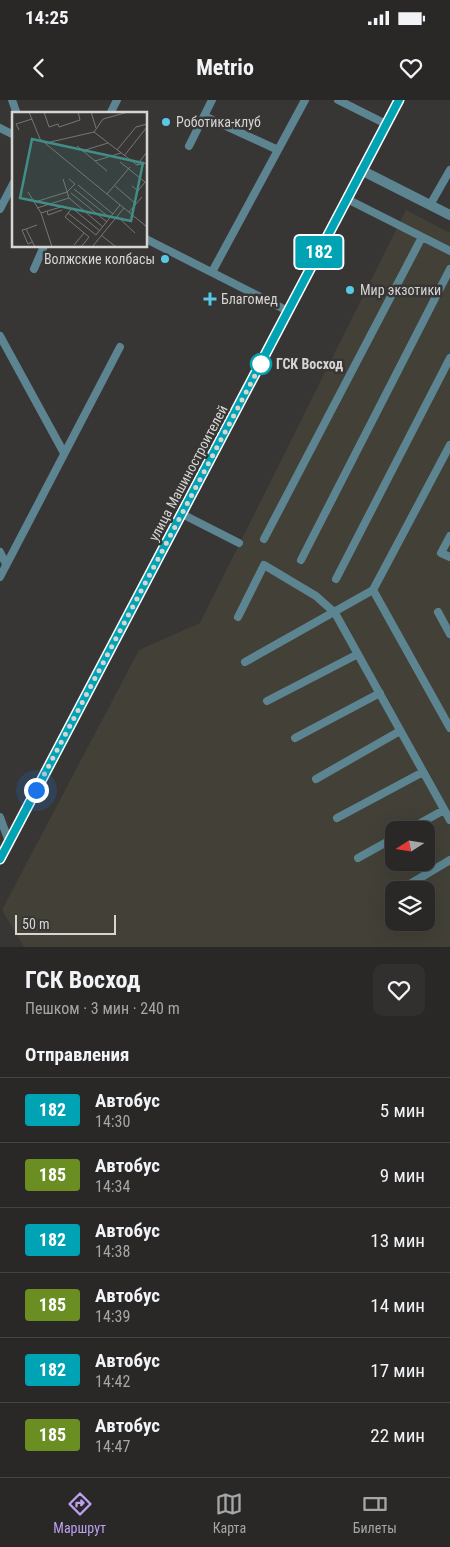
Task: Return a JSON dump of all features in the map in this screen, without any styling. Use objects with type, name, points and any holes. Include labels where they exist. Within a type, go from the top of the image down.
[{"type":"street","name":"улица Машиностроителей","points":[[0,859],[399,100]]},
{"type":"street","points":[[361,170],[450,215]]},
{"type":"lane","points":[[12,100],[16,112]]},
{"type":"lane","points":[[111,112],[117,100]]},
{"type":"lane","points":[[189,146],[212,100]]},
{"type":"lane","points":[[212,272],[306,100]]},
{"type":"lane","points":[[338,100],[386,124]]},
{"type":"lane","points":[[204,116],[278,150]]},
{"type":"lane","points":[[0,128],[12,134]]},
{"type":"lane","points":[[430,205],[450,170]]},
{"type":"lane","points":[[0,209],[12,186]]},
{"type":"lane","points":[[347,199],[450,251]]},
{"type":"lane","points":[[264,540],[422,237]]},
{"type":"lane","points":[[148,240],[288,311]]},
{"type":"lane","points":[[34,269],[43,248]]},
{"type":"lane","points":[[301,560],[450,269]]},
{"type":"lane","points":[[0,336],[64,453]]},
{"type":"lane","points":[[0,577],[120,347]]},
{"type":"lane","points":[[336,579],[450,358]]},
{"type":"lane","points":[[245,662],[373,590],[450,445]]},
{"type":"lane","points":[[182,514],[239,543]]},
{"type":"lane","points":[[450,536],[441,552],[450,557]]},
{"type":"lane","points":[[0,552],[6,564]]},
{"type":"lane","points":[[238,617],[264,565],[316,596],[335,613],[450,820]]},
{"type":"lane","points":[[373,590],[450,728]]},
{"type":"lane","points":[[438,612],[450,634]]},
{"type":"lane","points":[[267,701],[358,654]]},
{"type":"lane","points":[[296,738],[380,693]]},
{"type":"lane","points":[[316,779],[400,731]]},
{"type":"lane","points":[[338,818],[423,772]]},
{"type":"lane","points":[[424,821],[444,810]]},
{"type":"lane","points":[[0,817],[9,842]]},
{"type":"lane","points":[[358,858],[385,843]]},
{"type":"lane","points":[[415,881],[450,860]]},
{"type":"shaded area","points":[[406,210],[450,233],[450,947],[24,947],[2,910],[139,650],[200,623]]},
{"type":"bus line","name":"182","points":[[0,859],[399,100]]},
{"type":"place","name":"Роботика-клуб","points":[[166,122]]},
{"type":"place","name":"Волжские колбасы","points":[[165,259]]},
{"type":"place","name":"Мир экзотики","points":[[350,290]]},
{"type":"place","name":"Благомед","points":[[210,299]]},
{"type":"place","name":"ГСК Восход","points":[[261,364]]},
{"type":"route","points":[[36,790],[261,364]]}]
